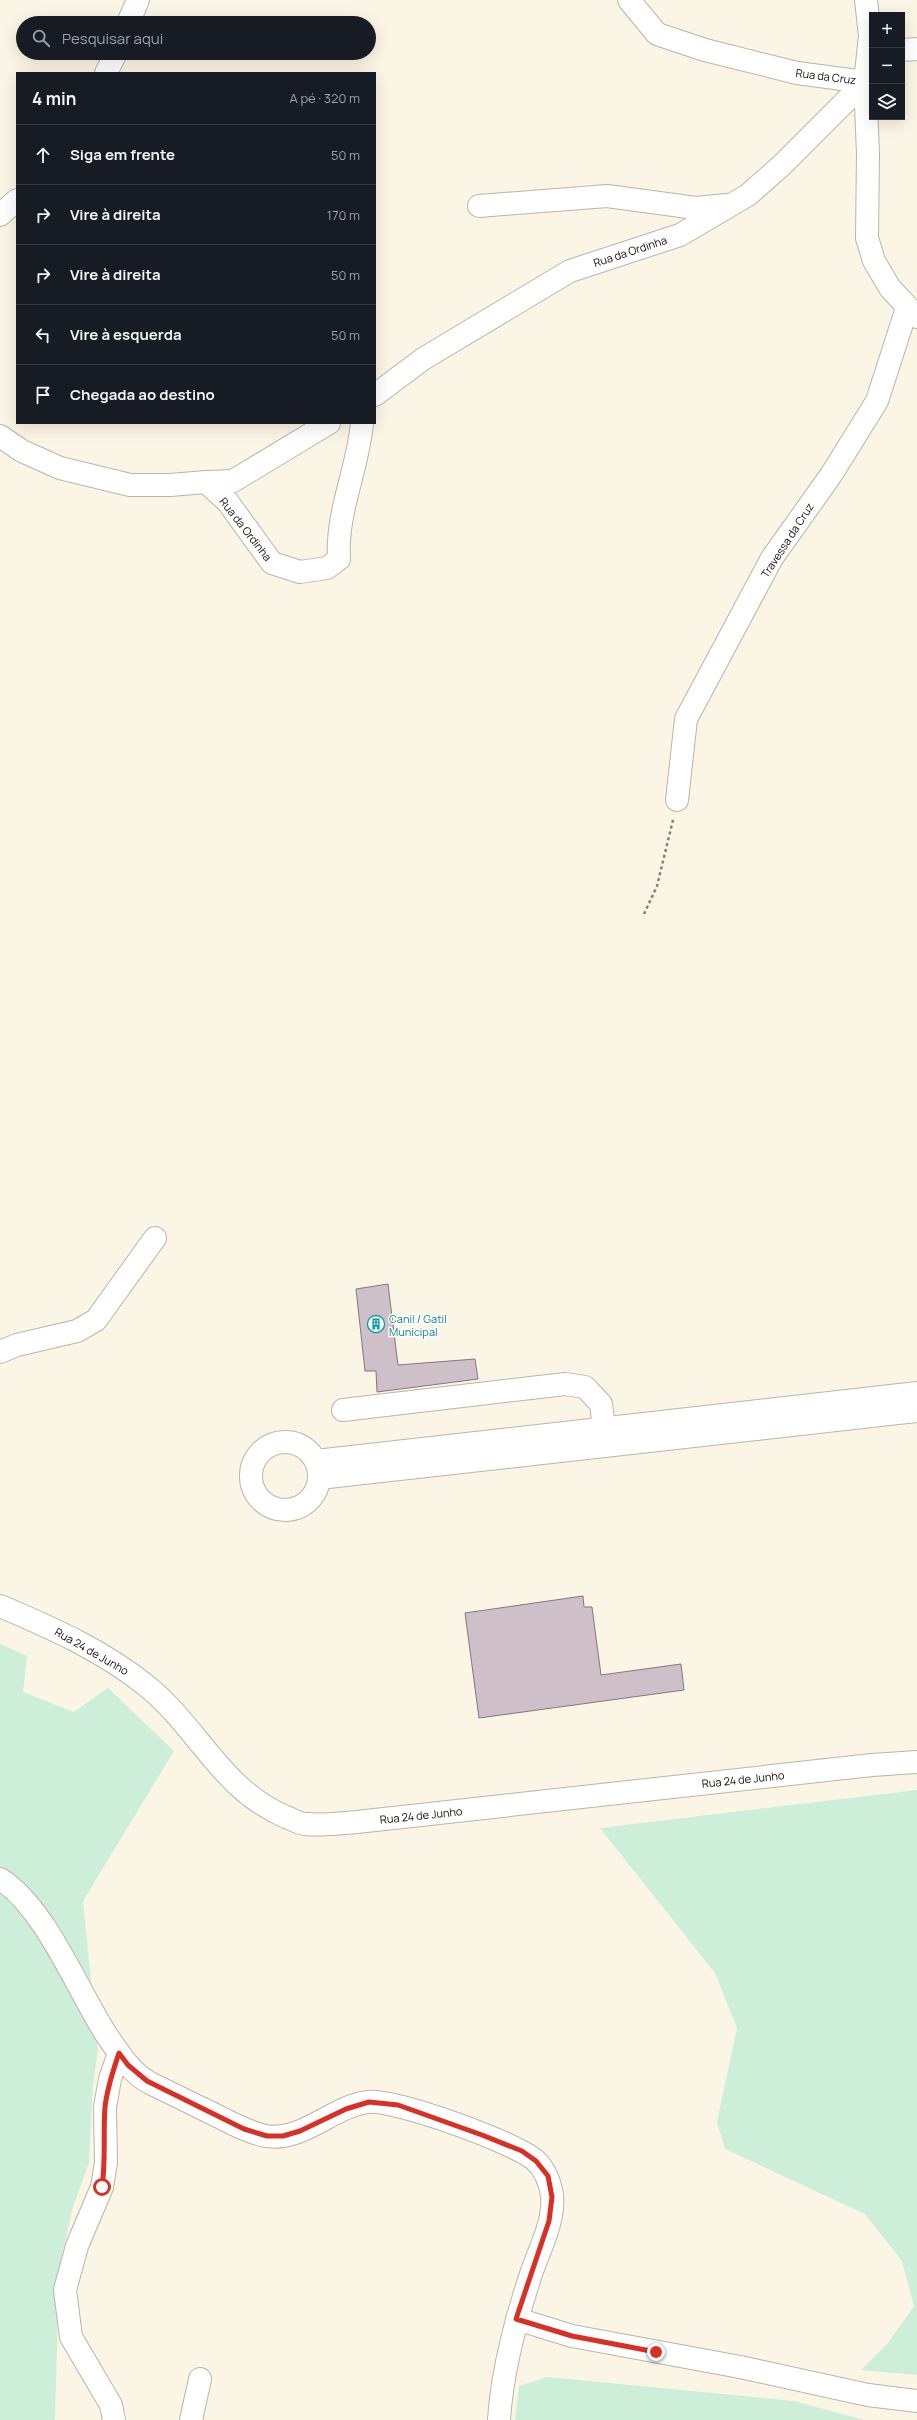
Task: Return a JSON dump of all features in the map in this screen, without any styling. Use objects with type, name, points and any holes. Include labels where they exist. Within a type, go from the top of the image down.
[{"type":"street","points":[[131,16],[138,0]]},
{"type":"street","name":"Rua da Cruz","points":[[629,0],[656,34],[705,50],[797,73],[865,82],[868,153],[867,238],[874,261],[890,288],[912,313]]},
{"type":"street","points":[[866,0],[870,48]]},
{"type":"street","points":[[905,50],[917,49]]},
{"type":"street","points":[[865,82],[869,58]]},
{"type":"street","points":[[106,72],[112,60]]},
{"type":"street","name":"Rua da Ordinha","points":[[376,393],[423,359],[570,271],[680,235],[748,195],[782,165],[865,82]]},
{"type":"street","points":[[479,206],[607,196],[696,208],[731,205]]},
{"type":"street","points":[[0,215],[16,201]]},
{"type":"street","name":"Travessa da Cruz","points":[[677,800],[686,719],[772,558],[830,475],[877,401],[912,313]]},
{"type":"street","points":[[0,436],[22,451],[60,468],[130,485],[170,485],[233,481],[327,424]]},
{"type":"street","name":"Rua da Ordinha","points":[[206,482],[227,501],[272,563],[300,572],[327,568],[339,559],[338,542],[343,510],[360,439],[362,424]]},
{"type":"street","points":[[0,1352],[17,1345],[77,1331],[96,1320],[155,1238]]},
{"type":"street","points":[[343,1410],[565,1384],[585,1387],[593,1394],[600,1404],[606,1438]]},
{"type":"street","points":[[606,1438],[917,1393]]},
{"type":"street","points":[[318,1470],[606,1438],[917,1411]]},
{"type":"street","name":"Rua 24 de Junho","points":[[0,1606],[53,1629],[124,1668],[174,1712],[238,1787],[267,1809],[305,1824],[357,1822],[872,1764],[917,1762]]},
{"type":"street","points":[[0,1879],[9,1885],[42,1923],[90,2009],[119,2053],[128,2065],[147,2081],[244,2129],[267,2136],[283,2136],[300,2131],[346,2109],[369,2102],[398,2105],[522,2151],[536,2161],[548,2176],[552,2197],[549,2221],[516,2319],[506,2368],[499,2420]]},
{"type":"street","points":[[114,2420],[111,2405],[71,2337],[65,2290],[78,2246],[102,2187],[106,2163],[105,2107],[110,2079],[119,2053]]},
{"type":"street","points":[[516,2319],[572,2336],[740,2367],[868,2395],[917,2401]]},
{"type":"street","points":[[191,2420],[200,2379]]},
{"type":"path","points":[[644,914],[657,886],[677,800]]},
{"type":"green space","points":[[0,1644],[27,1656],[23,1692],[74,1712],[108,1688],[174,1751],[83,1901],[98,2050],[93,2084],[89,2163],[73,2207],[59,2269],[55,2420],[0,2420]]},
{"type":"green space","points":[[917,1790],[917,2375],[861,2370],[888,2343],[914,2306],[902,2261],[865,2214],[725,2149],[717,2122],[737,2028],[715,1973],[600,1828]]},
{"type":"green space","points":[[547,2377],[794,2401],[864,2420],[515,2420],[519,2386]]},
{"type":"building","name":"Canil / Gatil Municipal","points":[[388,1284],[398,1365],[475,1359],[478,1379],[377,1392],[376,1371],[365,1371],[356,1289]]},
{"type":"building","points":[[583,1596],[584,1607],[592,1607],[601,1675],[681,1664],[684,1690],[479,1718],[465,1613]]},
{"type":"place","name":"Canil / Gatil Municipal","points":[[376,1324]]},
{"type":"route","points":[[102,2187],[106,2163],[105,2107],[110,2079],[119,2053],[128,2065],[147,2081],[244,2129],[267,2136],[283,2136],[300,2131],[346,2109],[369,2102],[398,2105],[522,2151],[536,2161],[548,2176],[552,2197],[549,2221],[516,2319],[572,2336],[656,2352]]}]
